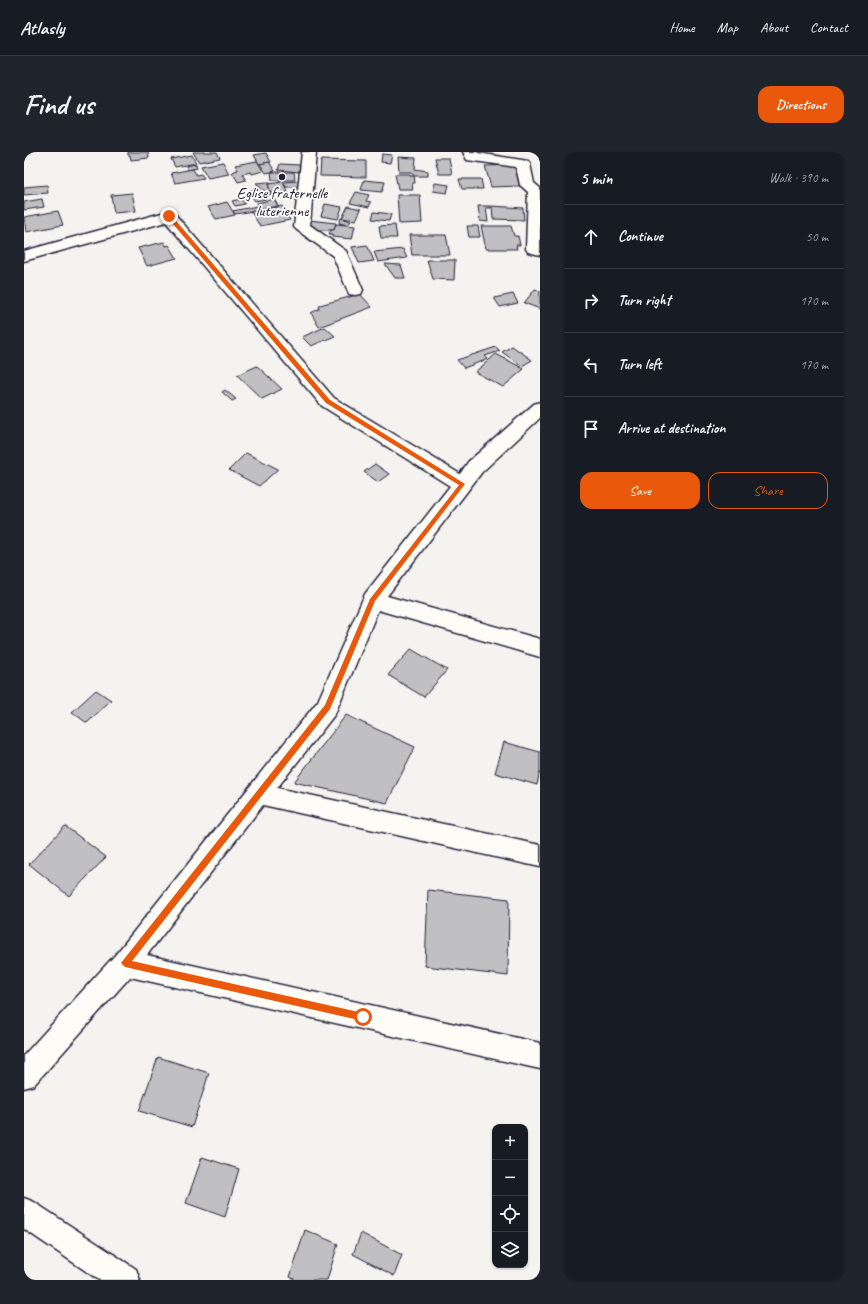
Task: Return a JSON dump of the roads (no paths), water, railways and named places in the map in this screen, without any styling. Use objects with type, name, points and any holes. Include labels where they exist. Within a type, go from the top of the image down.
[{"type":"street","points":[[309,152],[302,227],[340,254],[355,290]]},
{"type":"street","points":[[470,152],[472,157],[523,164],[527,185],[535,190],[534,249],[540,250]]},
{"type":"street","points":[[24,256],[169,216],[328,402],[462,484]]},
{"type":"street","points":[[24,1075],[125,963],[327,707],[372,600],[475,467],[540,408]]},
{"type":"street","points":[[372,600],[540,648]]},
{"type":"street","points":[[259,794],[540,856]]},
{"type":"street","points":[[125,963],[540,1056]]},
{"type":"street","points":[[24,1212],[125,1280]]},
{"type":"place","name":"Eglise fraternelle luterienne","points":[[282,177]]}]
